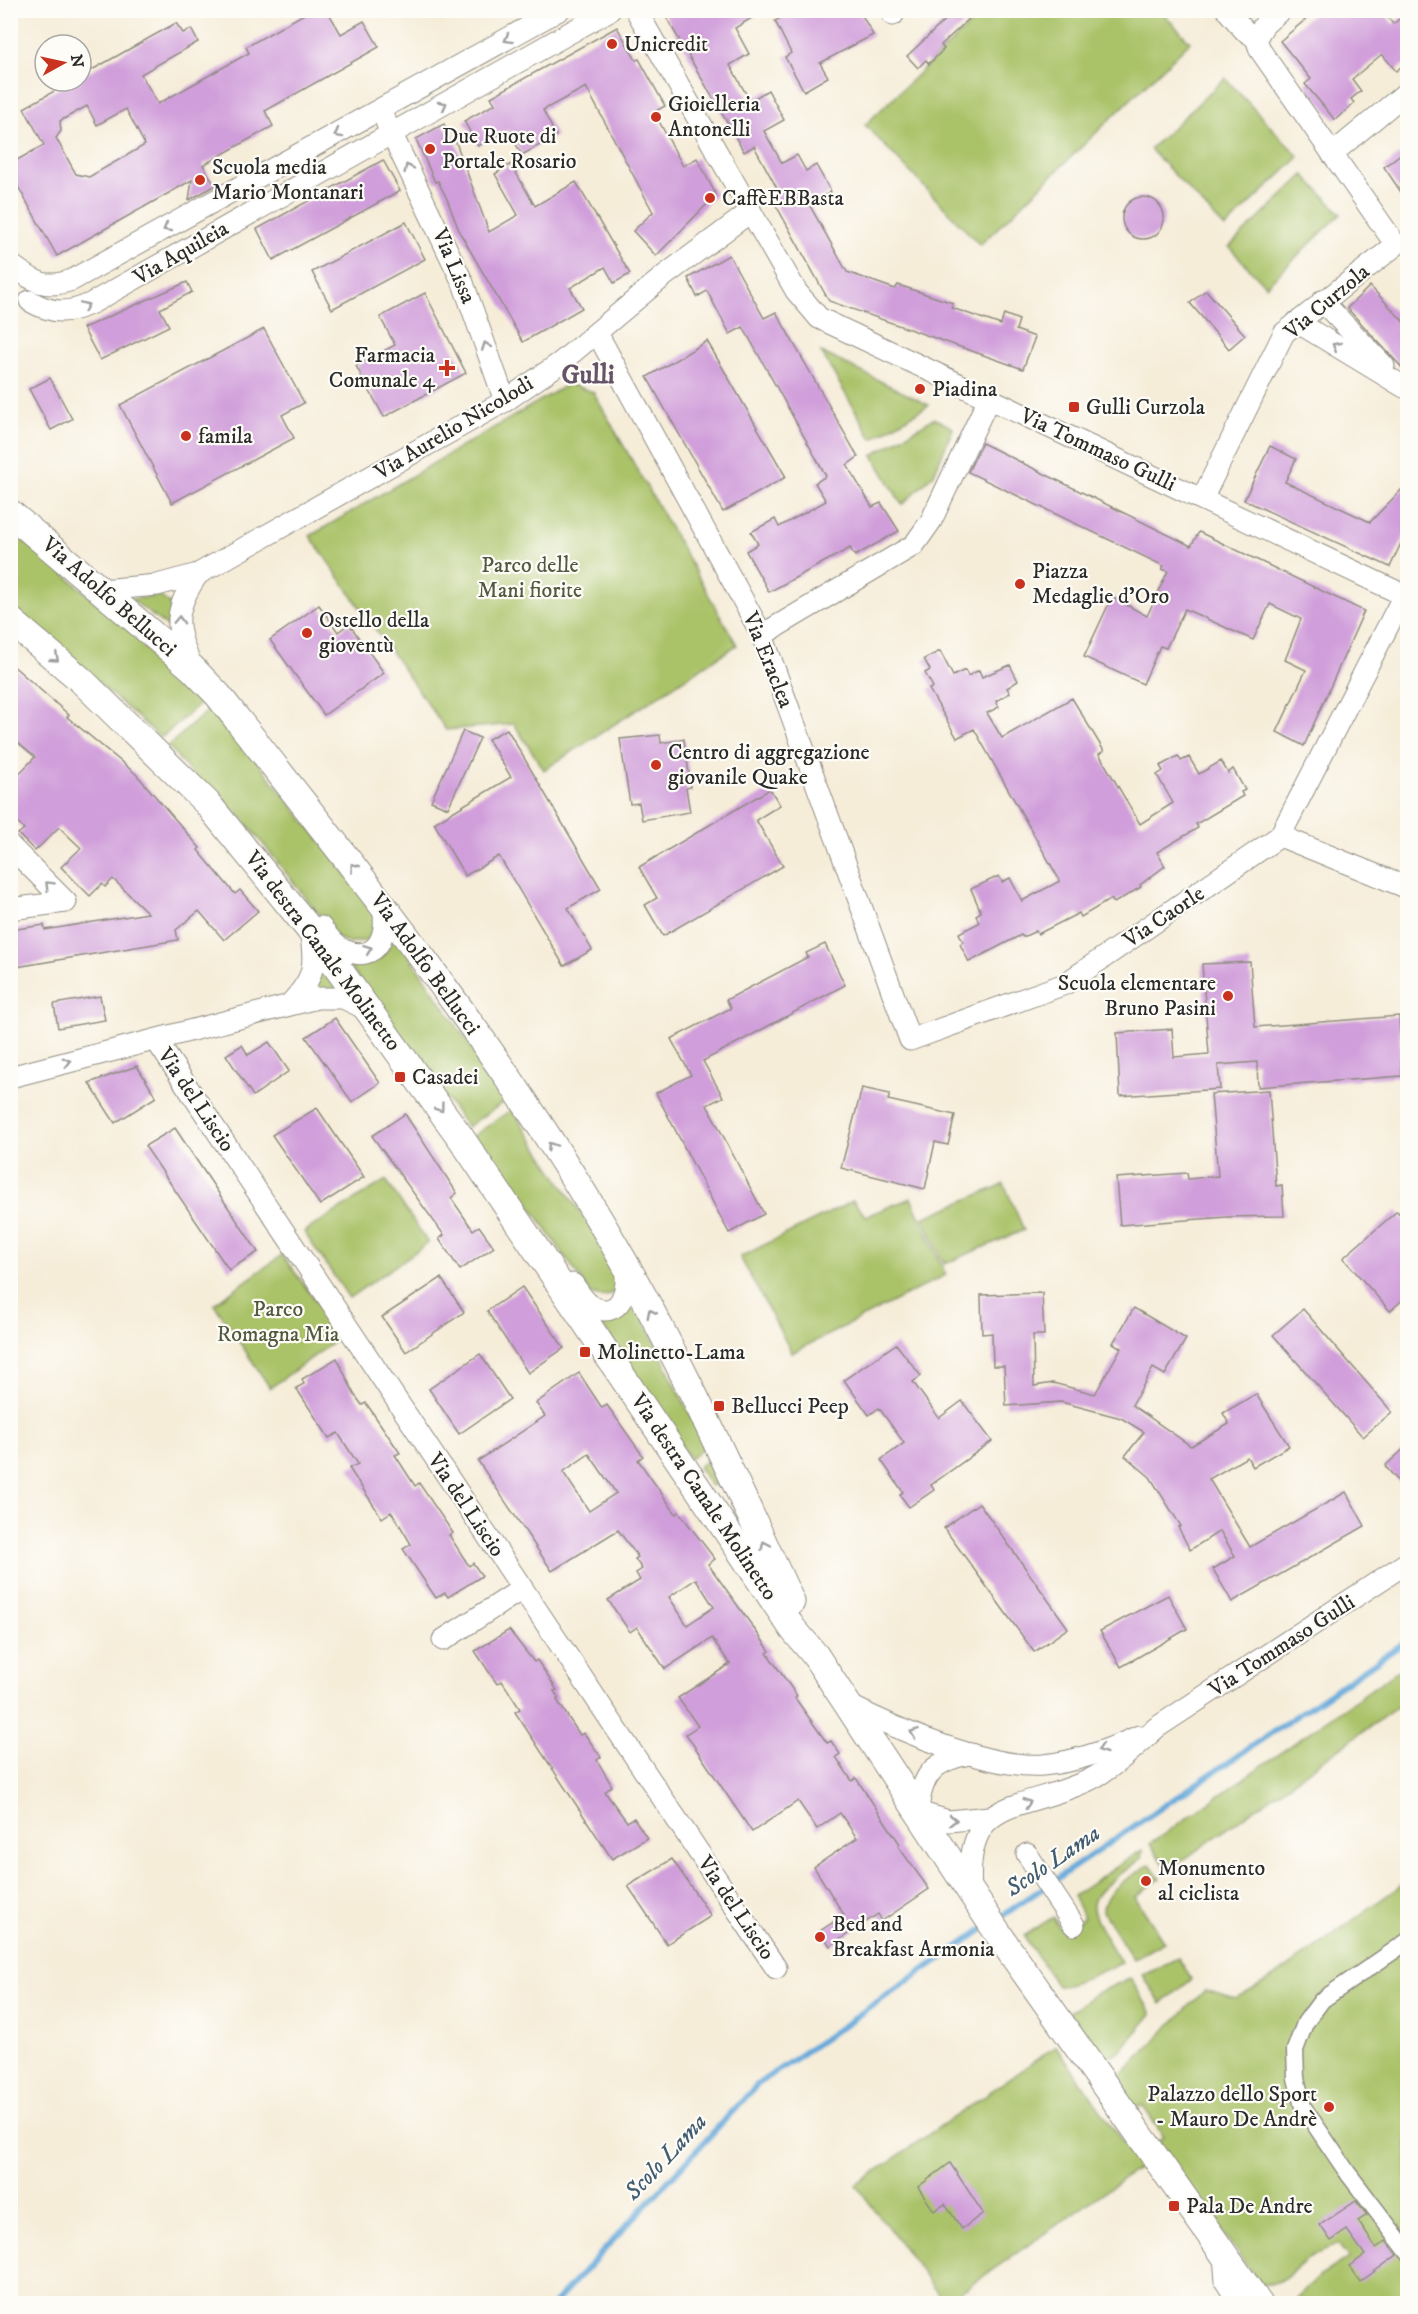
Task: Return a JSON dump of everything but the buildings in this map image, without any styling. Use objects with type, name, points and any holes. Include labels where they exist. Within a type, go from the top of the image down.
[{"type":"street","name":"Via Aquileia","points":[[10,265],[42,284],[55,286],[72,280],[559,10]]},
{"type":"street","name":"Via Aquileia","points":[[30,301],[55,311],[80,309],[610,10]]},
{"type":"street","name":"Via Tommaso Gulli","points":[[636,10],[796,291],[819,318],[1406,596]]},
{"type":"street","name":"Via Curzola","points":[[1202,499],[1284,333],[1322,301],[1402,241],[1332,154],[1260,50],[1256,38],[1244,30],[1227,10]]},
{"type":"street","points":[[1256,38],[1264,25],[1281,10]]},
{"type":"street","points":[[1332,154],[1407,91]]},
{"type":"street","name":"Via Lissa","points":[[381,110],[463,283],[505,401]]},
{"type":"street","name":"Via Aurelio Nicolodi","points":[[101,590],[148,587],[198,574],[505,401],[597,333],[664,276],[750,212]]},
{"type":"street","points":[[10,265],[41,321]]},
{"type":"street","points":[[1322,301],[1406,389]]},
{"type":"street","points":[[1297,322],[1406,389]]},
{"type":"street","name":"Via Eraclea","points":[[597,333],[762,634],[910,1040]]},
{"type":"street","points":[[762,634],[914,544],[931,521],[989,398]]},
{"type":"street","name":"Via Adolfo Bellucci","points":[[10,513],[192,668],[218,695],[381,901],[520,1097],[618,1251],[718,1443],[815,1655]]},
{"type":"street","points":[[192,668],[181,644],[177,625],[183,599],[198,574]]},
{"type":"street","name":"Via Caorle","points":[[910,1040],[1065,984],[1280,836],[1406,596]]},
{"type":"street","name":"Via destra Canale Molinetto","points":[[10,620],[80,679],[207,803],[310,930],[371,1012],[504,1200],[793,1629],[815,1655],[1007,1947],[1258,2304]]},
{"type":"street","points":[[207,803],[237,830],[336,946],[345,951],[364,952],[378,944],[383,938],[386,918],[381,901]]},
{"type":"street","points":[[1280,836],[1407,888]]},
{"type":"street","points":[[10,846],[66,902],[10,909]]},
{"type":"street","points":[[289,1005],[310,979],[315,959],[310,930]]},
{"type":"street","points":[[10,1077],[289,1005],[334,997],[343,998],[371,1012]]},
{"type":"street","name":"Via del Liscio","points":[[156,1040],[776,1968]]},
{"type":"street","points":[[504,1200],[589,1304],[595,1307],[610,1308],[625,1295],[627,1276],[618,1251]]},
{"type":"street","name":"Via Tommaso Gulli","points":[[971,1754],[950,1758],[932,1769],[922,1784],[918,1812],[949,1821],[989,1817],[1090,1779],[1127,1754],[1156,1728],[1407,1562]]},
{"type":"street","points":[[443,1640],[522,1589]]},
{"type":"street","name":"Via Tommaso Gulli","points":[[846,1704],[879,1720],[971,1754],[1028,1765],[1045,1765],[1102,1749],[1156,1728]]},
{"type":"street","points":[[974,1897],[972,1846],[989,1817]]},
{"type":"street","points":[[1030,1859],[1070,1919]]},
{"type":"street","points":[[1407,1941],[1322,2000],[1305,2023],[1296,2050],[1296,2078],[1304,2107],[1347,2172],[1407,2252]]},
{"type":"street","points":[[1224,2255],[1226,2282],[1240,2304]]},
{"type":"green space","points":[[985,10],[1161,11],[1190,42],[980,245],[865,125]]},
{"type":"green space","points":[[1225,78],[1299,157],[1225,228],[1150,149]]},
{"type":"green space","points":[[1304,175],[1341,214],[1266,286],[1229,247]]},
{"type":"green space","points":[[821,352],[929,405],[872,439]]},
{"type":"green space","name":"Parco delle Mani fiorite","points":[[568,384],[593,392],[737,645],[544,770],[514,724],[446,730],[310,536]]},
{"type":"green space","points":[[934,418],[953,428],[934,474],[902,505],[873,455]]},
{"type":"green space","points":[[10,531],[48,560],[206,698],[161,738],[11,606]]},
{"type":"green space","points":[[160,596],[171,605],[169,628],[131,599]]},
{"type":"green space","points":[[213,706],[372,906],[376,921],[368,940],[348,943],[337,937],[240,815],[200,784],[168,746]]},
{"type":"green space","points":[[394,933],[507,1100],[467,1127],[346,962],[364,963],[378,960],[387,950]]},
{"type":"green space","points":[[320,960],[342,989],[309,992]]},
{"type":"green space","points":[[512,1109],[621,1274],[616,1291],[606,1296],[591,1294],[500,1163],[472,1137]]},
{"type":"green space","points":[[386,1180],[428,1243],[349,1298],[304,1232]]},
{"type":"green space","points":[[1004,1184],[1024,1230],[944,1264],[923,1218]]},
{"type":"green space","points":[[911,1198],[946,1275],[792,1353],[740,1257],[853,1201],[866,1216]]},
{"type":"green space","name":"Parco Romagna Mia","points":[[282,1255],[342,1336],[270,1388],[214,1304]]},
{"type":"green space","points":[[633,1298],[705,1446],[690,1459],[597,1318]]},
{"type":"green space","points":[[710,1458],[722,1479],[717,1486],[710,1485],[698,1467]]},
{"type":"green space","points":[[1407,1664],[1407,1700],[1168,1871],[1150,1844]]},
{"type":"green space","points":[[1142,1850],[1141,1859],[1106,1885],[1093,1903],[1099,1925],[1121,1963],[1080,1981],[1057,1986],[1024,1936],[1053,1917],[1060,1928],[1065,1930],[1084,1918],[1073,1896]]},
{"type":"green space","points":[[1150,1864],[1160,1878],[1135,1897],[1164,1942],[1133,1959],[1103,1912],[1104,1904],[1113,1890]]},
{"type":"green space","name":"Palazzo dello Sport - Mauro De Andrè","points":[[1407,1881],[1407,2303],[1291,2303],[1317,2278],[1349,2258],[1338,2244],[1312,2256],[1282,2279],[1260,2284],[1157,2142],[1164,2137],[1142,2105],[1135,2109],[1116,2080],[1205,1990],[1236,1999],[1277,1975]]},
{"type":"green space","points":[[1178,1958],[1192,1979],[1161,2004],[1143,1975]]},
{"type":"green space","points":[[1130,1978],[1152,2014],[1121,2050],[1103,2061],[1069,2012],[1097,1993]]},
{"type":"green space","points":[[1056,2046],[1140,2167],[945,2303],[856,2185]]},
{"type":"waterway","name":"Scolo Lama","points":[[996,1920],[1408,1640]]},
{"type":"waterway","name":"Scolo Lama","points":[[554,2304],[758,2084],[985,1928]]},
{"type":"place","name":"Unicredit","points":[[612,44]]},
{"type":"place","name":"Gioielleria Antonelli","points":[[656,117]]},
{"type":"place","name":"Due Ruote di Portale Rosario","points":[[430,149]]},
{"type":"place","name":"Scuola media Mario Montanari","points":[[200,180]]},
{"type":"place","name":"CaffèEBBasta","points":[[710,198]]},
{"type":"place","name":"Farmacia Comunale 4","points":[[447,368]]},
{"type":"place","name":"Piadina","points":[[920,389]]},
{"type":"place","name":"Gulli Curzola","points":[[1074,407]]},
{"type":"place","name":"famila","points":[[186,436]]},
{"type":"place","name":"Piazza Medaglie d'Oro","points":[[1020,584]]},
{"type":"place","name":"Ostello della gioventù","points":[[307,633]]},
{"type":"place","name":"Centro di aggregazione giovanile Quake","points":[[656,765]]},
{"type":"place","name":"Scuola elementare Bruno Pasini","points":[[1228,996]]},
{"type":"place","name":"Casadei","points":[[400,1077]]},
{"type":"place","name":"Molinetto-Lama","points":[[585,1352]]},
{"type":"place","name":"Bellucci Peep","points":[[719,1406]]},
{"type":"place","name":"Monumento al ciclista","points":[[1146,1881]]},
{"type":"place","name":"Bed and Breakfast Armonia","points":[[820,1937]]},
{"type":"place","name":"Palazzo dello Sport - Mauro De Andrè","points":[[1329,2107]]},
{"type":"place","name":"Pala De Andre","points":[[1174,2206]]},
{"type":"district","name":"Gulli","points":[[588,375]]}]
